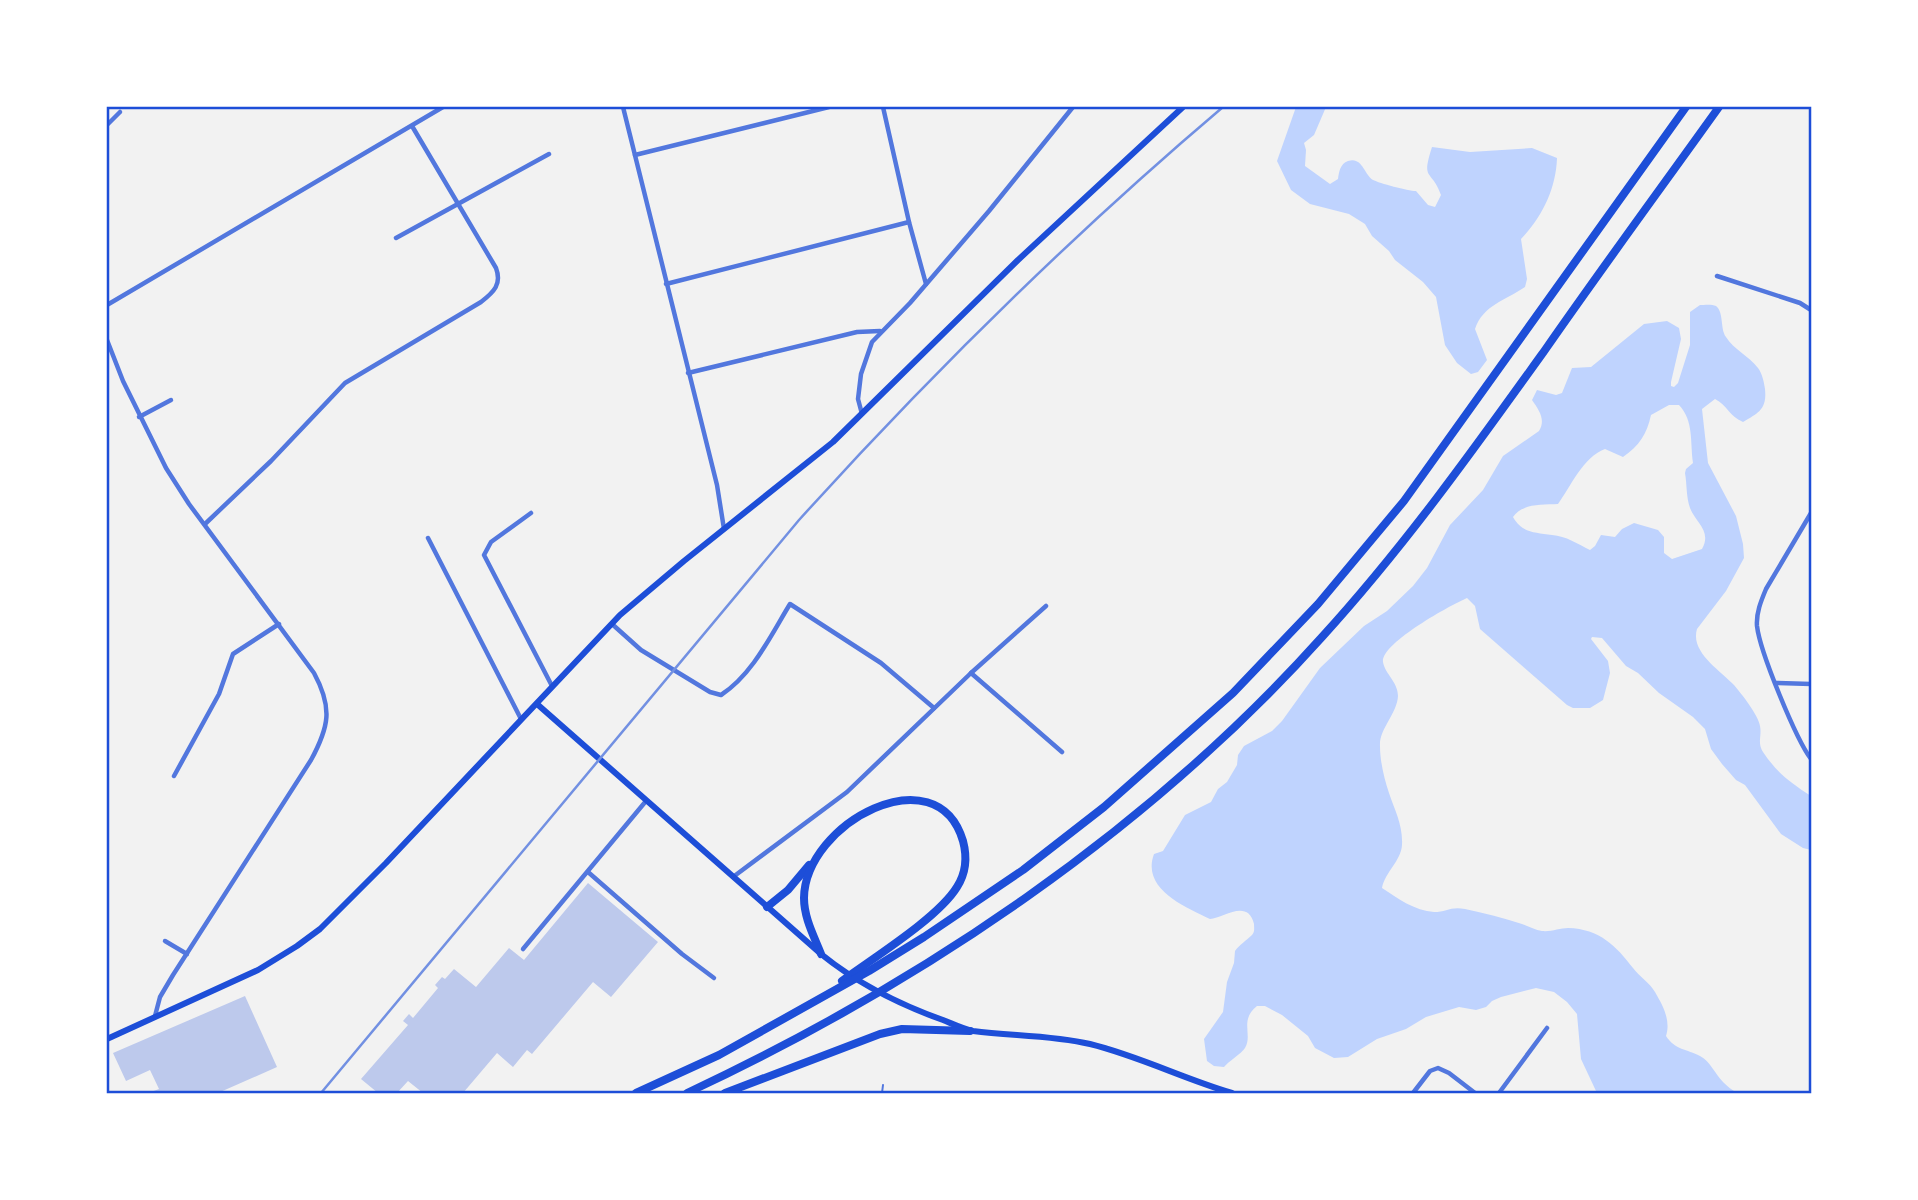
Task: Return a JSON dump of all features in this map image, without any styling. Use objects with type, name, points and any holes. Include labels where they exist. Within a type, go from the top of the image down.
[{"type":"highway","points":[[836,987],[875,968],[1012,877],[1110,803],[1227,699],[1303,621],[1413,488],[1686,107]]},
{"type":"highway","points":[[687,1093],[761,1058],[898,982],[1006,911],[1122,824],[1246,715],[1309,652],[1436,500],[1718,107]]},
{"type":"highway","points":[[636,1093],[719,1055],[823,996],[934,912],[958,886],[966,854],[960,832],[945,813],[926,803],[900,801],[876,806],[852,819],[828,841],[788,890],[767,907]]},
{"type":"highway","points":[[820,851],[807,876],[804,900],[809,924],[821,954]]},
{"type":"highway","points":[[725,1093],[880,1034],[902,1029],[970,1031]]},
{"type":"main road","points":[[107,1039],[258,970],[320,929],[612,624],[651,589],[833,442],[1018,260],[1183,107]]},
{"type":"main road","points":[[537,704],[821,954],[870,988],[918,1011],[970,1031],[1049,1037],[1088,1044],[1127,1055],[1203,1085],[1232,1093]]},
{"type":"street","points":[[107,305],[443,107]]},
{"type":"street","points":[[623,107],[717,485],[724,529]]},
{"type":"street","points":[[635,155],[829,107]]},
{"type":"street","points":[[883,107],[926,284]]},
{"type":"street","points":[[862,414],[858,399],[861,374],[866,354],[881,331],[989,211],[1073,107]]},
{"type":"street","points":[[107,125],[120,112]]},
{"type":"street","points":[[205,524],[271,461],[345,383],[494,292],[499,281],[496,268],[412,126]]},
{"type":"street","points":[[396,238],[549,155]]},
{"type":"street","points":[[666,284],[909,222]]},
{"type":"street","points":[[1717,276],[1800,303],[1811,310]]},
{"type":"street","points":[[688,373],[857,332],[881,331]]},
{"type":"street","points":[[107,340],[139,417],[166,468],[323,688],[327,705],[325,733],[311,760],[160,996],[154,1017]]},
{"type":"street","points":[[139,417],[171,400]]},
{"type":"street","points":[[531,513],[491,542],[484,555],[552,687]]},
{"type":"street","points":[[1811,513],[1766,589],[1757,626],[1761,645],[1801,744],[1811,759]]},
{"type":"street","points":[[428,538],[522,719]]},
{"type":"street","points":[[612,624],[641,650],[710,692],[721,695],[757,657],[789,604],[881,663],[934,708]]},
{"type":"street","points":[[733,877],[833,804],[1046,606]]},
{"type":"street","points":[[174,776],[219,694],[233,654],[279,624]]},
{"type":"street","points":[[971,673],[1062,752]]},
{"type":"street","points":[[1776,682],[1811,684]]},
{"type":"street","points":[[523,949],[646,801]]},
{"type":"street","points":[[588,872],[682,954],[714,978]]},
{"type":"street","points":[[165,941],[187,954]]},
{"type":"street","points":[[1499,1093],[1547,1028]]},
{"type":"street","points":[[1413,1093],[1428,1073],[1438,1068],[1475,1093]]},
{"type":"lane","points":[[882,1093],[883,1085]]},
{"type":"water","points":[[1296,107],[1326,107],[1314,135],[1304,143],[1305,166],[1330,184],[1338,179],[1343,164],[1353,160],[1360,163],[1373,180],[1416,191],[1428,205],[1435,207],[1441,195],[1427,170],[1432,147],[1470,152],[1532,148],[1557,158],[1551,191],[1535,221],[1521,239],[1527,279],[1525,287],[1489,309],[1475,329],[1487,360],[1478,372],[1471,374],[1457,363],[1445,345],[1436,297],[1423,282],[1395,260],[1372,236],[1365,224],[1349,214],[1310,204],[1291,190],[1277,161]]},
{"type":"water","points":[[1700,305],[1716,306],[1726,337],[1759,370],[1765,389],[1765,401],[1761,410],[1743,422],[1715,399],[1702,409],[1708,463],[1736,516],[1744,558],[1726,591],[1697,629],[1696,637],[1702,653],[1734,685],[1753,711],[1760,726],[1761,749],[1785,777],[1811,796],[1811,850],[1781,834],[1745,785],[1736,780],[1711,749],[1705,729],[1626,666],[1602,638],[1591,639],[1608,661],[1610,673],[1603,700],[1590,708],[1573,708],[1480,629],[1475,606],[1467,598],[1404,635],[1385,654],[1383,662],[1396,686],[1398,696],[1395,709],[1380,740],[1381,758],[1385,781],[1400,825],[1402,845],[1382,888],[1406,903],[1427,911],[1460,908],[1539,930],[1568,928],[1598,935],[1613,946],[1653,988],[1665,1013],[1668,1024],[1666,1036],[1670,1041],[1677,1047],[1704,1058],[1723,1082],[1737,1093],[1596,1091],[1581,1059],[1577,1014],[1554,992],[1536,988],[1501,997],[1476,1010],[1459,1007],[1426,1017],[1406,1029],[1377,1039],[1348,1057],[1334,1058],[1315,1048],[1308,1036],[1282,1015],[1265,1006],[1257,1006],[1247,1022],[1248,1038],[1245,1048],[1224,1067],[1214,1066],[1207,1061],[1204,1039],[1223,1012],[1235,951],[1253,934],[1254,924],[1251,916],[1241,911],[1210,919],[1168,895],[1159,887],[1154,877],[1154,854],[1163,851],[1185,815],[1211,802],[1218,789],[1227,782],[1244,746],[1272,731],[1320,668],[1364,626],[1387,611],[1413,586],[1427,568],[1450,525],[1483,490],[1503,456],[1539,431],[1542,419],[1532,400],[1537,390],[1556,395],[1562,393],[1572,368],[1591,367],[1644,324],[1667,321],[1679,328],[1681,339],[1671,382],[1674,387],[1678,383],[1690,345],[1690,312]],"holes":[[[1669,405],[1679,405],[1687,418],[1690,432],[1693,463],[1685,473],[1690,508],[1704,532],[1705,543],[1702,549],[1672,559],[1664,553],[1664,537],[1658,530],[1634,523],[1622,529],[1615,537],[1601,535],[1590,550],[1562,537],[1530,531],[1517,523],[1513,517],[1522,509],[1558,504],[1590,458],[1605,449],[1623,457],[1642,439],[1651,415]]]},
{"type":"building","points":[[588,883],[658,942],[611,997],[593,982],[532,1054],[527,1050],[513,1067],[497,1053],[463,1093],[423,1093],[408,1081],[397,1093],[378,1093],[361,1079],[408,1025],[403,1021],[409,1014],[413,1018],[438,988],[435,985],[442,977],[445,979],[454,969],[476,987],[509,948],[524,960]]},
{"type":"building","points":[[245,996],[277,1067],[218,1093],[148,1093],[159,1089],[150,1070],[126,1081],[113,1053]]},
{"type":"railway","points":[[321,1093],[799,520],[849,465],[1004,306],[1167,155],[1223,107]]}]
